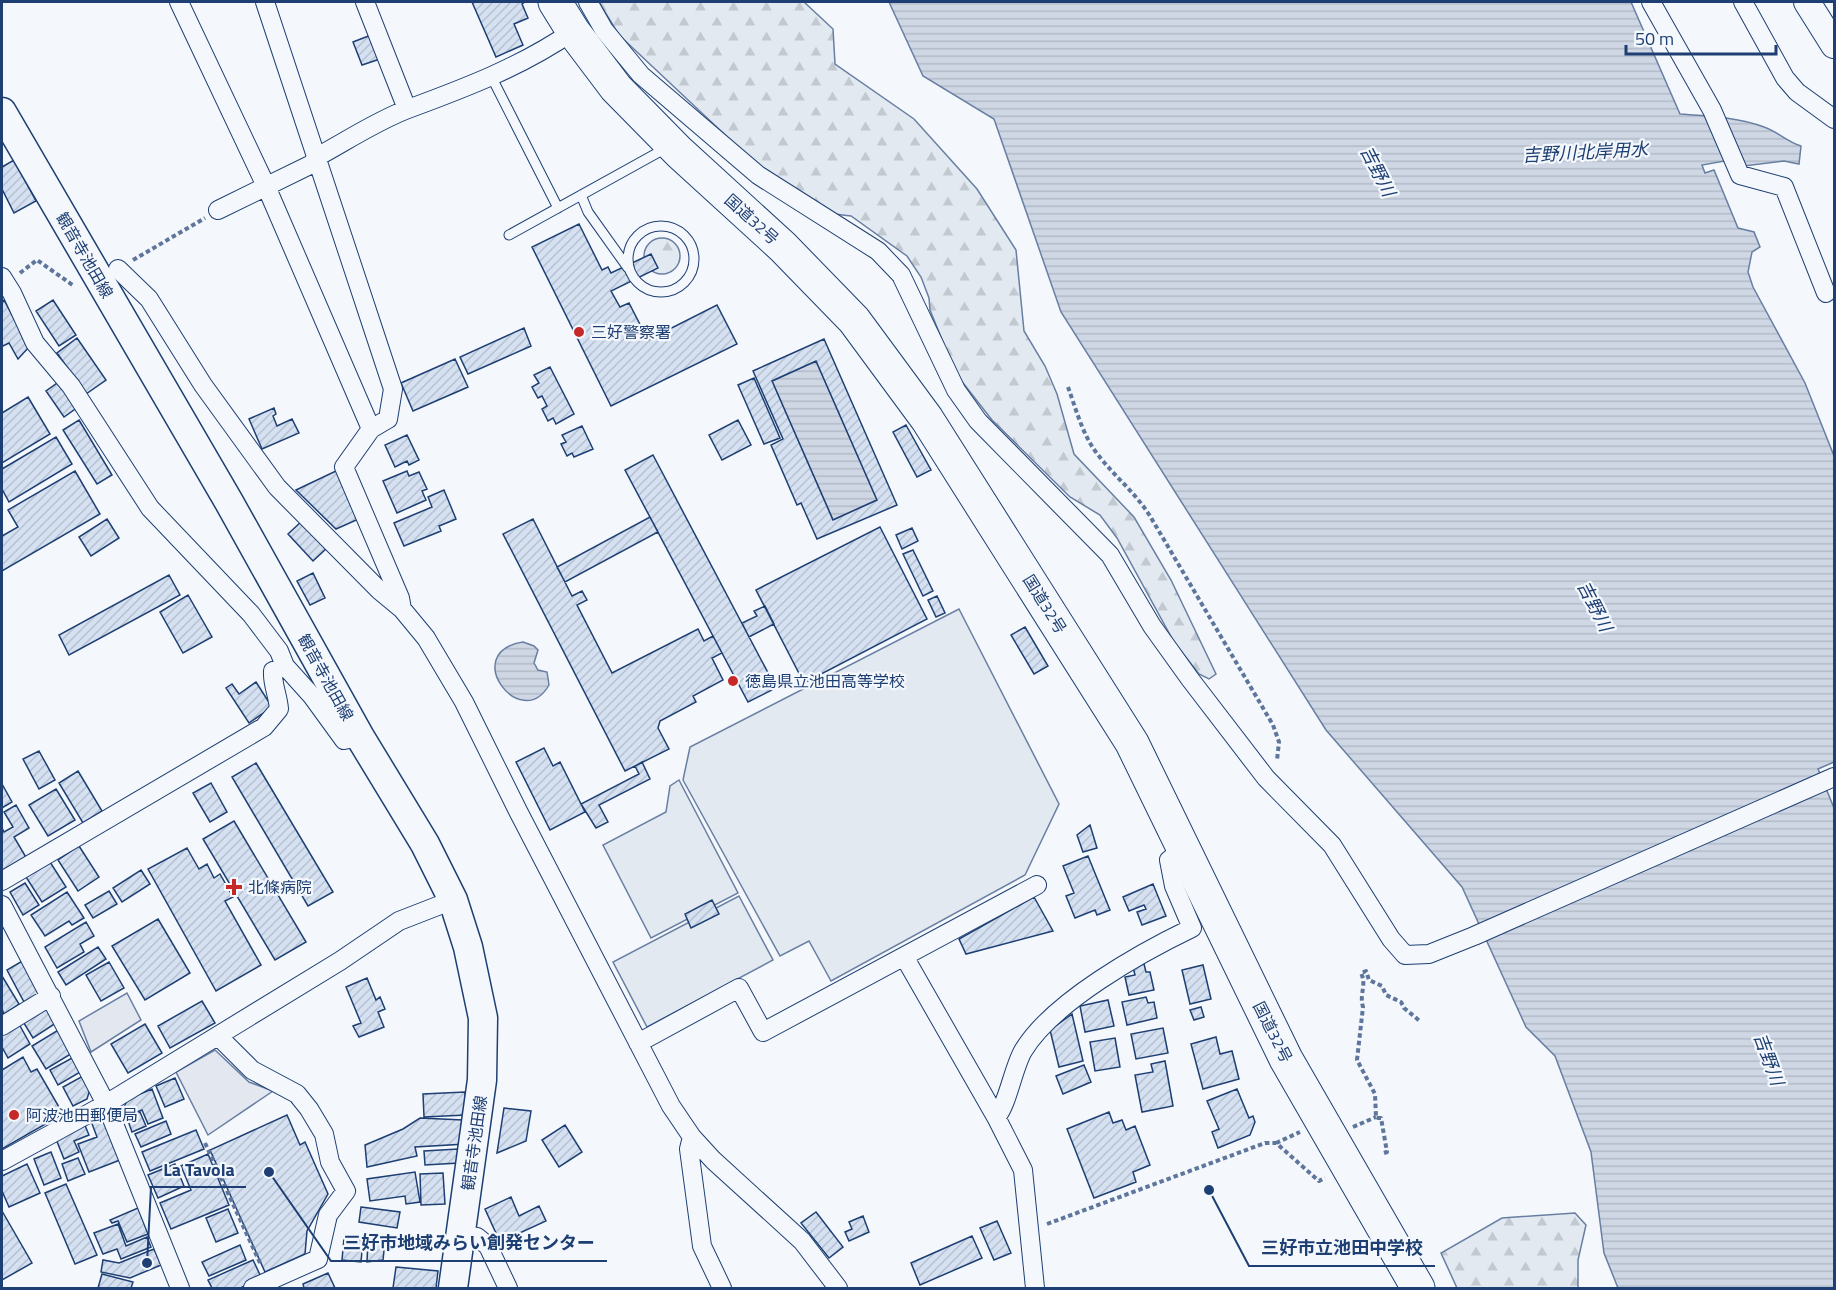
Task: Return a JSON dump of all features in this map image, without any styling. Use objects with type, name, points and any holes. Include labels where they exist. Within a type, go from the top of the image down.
[{"type":"highway","name":"国道32号","points":[[555,2],[573,31],[616,88],[672,145],[783,247],[854,320],[927,419],[1132,743],[1286,1059],[1419,1288]]},
{"type":"main road","points":[[1808,2],[1834,45]]},
{"type":"main road","name":"観音寺池田線","points":[[2,112],[229,502],[360,737],[425,844],[453,900],[468,947],[483,1018],[482,1080],[453,1288]]},
{"type":"street","points":[[179,2],[266,186],[371,429]]},
{"type":"street","points":[[265,2],[393,388],[388,419],[371,429],[344,466],[400,598],[402,609]]},
{"type":"street","points":[[365,2],[407,109]]},
{"type":"street","points":[[588,2],[604,30],[641,75],[665,96],[758,175],[878,251],[901,275],[956,390],[978,421],[1110,555],[1152,626],[1266,778],[1332,845],[1391,939],[1405,955],[1430,954],[1474,936],[1834,777]]},
{"type":"street","points":[[1651,2],[1712,110],[1740,175],[1784,187],[1826,293]]},
{"type":"street","points":[[1743,2],[1785,78],[1797,92],[1834,119]]},
{"type":"street","points":[[218,210],[316,160],[407,109],[433,101],[491,76],[551,46],[573,31]]},
{"type":"street","points":[[118,269],[149,299],[204,385],[277,487],[379,590],[402,609],[426,638],[464,702],[671,1106],[692,1137],[713,1160],[802,1241],[838,1288]]},
{"type":"street","points":[[5,283],[35,343],[71,386],[150,508],[251,614],[279,651],[285,666],[312,696],[344,740],[360,737]]},
{"type":"street","points":[[2,881],[264,727],[279,709],[278,694],[272,681],[273,671],[285,666]]},
{"type":"street","points":[[996,1117],[1003,1111],[1007,1087],[1023,1050],[1055,1014],[1156,945],[1192,928],[1174,886],[1169,860],[1184,849]]},
{"type":"street","points":[[638,1044],[739,988],[763,1032],[905,958],[1037,885]]},
{"type":"street","points":[[2,1161],[106,1104],[340,962],[399,921],[453,900]]},
{"type":"street","points":[[2,905],[106,1104],[180,1288]]},
{"type":"street","points":[[905,958],[996,1117],[1023,1170],[1035,1288]]},
{"type":"street","points":[[2,1026],[51,996]]},
{"type":"street","points":[[218,1036],[252,1070],[297,1094],[324,1134],[330,1162],[346,1191],[328,1215],[318,1259],[261,1285]]},
{"type":"street","points":[[692,1137],[689,1149],[702,1246],[722,1288]]},
{"type":"street","points":[[462,1235],[477,1237],[488,1246],[508,1288]]},
{"type":"lane","points":[[491,76],[558,208]]},
{"type":"lane","points":[[509,236],[672,145]]},
{"type":"lane","points":[[581,195],[588,212],[628,268],[651,292],[673,291],[690,276],[694,266],[694,254],[684,236],[664,226],[654,227],[635,238],[627,257],[628,268]]},
{"type":"path","points":[[118,269],[218,210]]},
{"type":"path","points":[[5,283],[37,260],[75,286],[84,286]]},
{"type":"path","points":[[1068,387],[1088,438],[1098,455],[1135,492],[1273,725],[1279,742],[1276,766],[1266,778]]},
{"type":"path","points":[[1376,1117],[1375,1094],[1357,1060],[1363,1007],[1360,999],[1365,980],[1361,973],[1366,971],[1369,980],[1382,986],[1386,995],[1401,1002],[1404,1008],[1421,1022]]},
{"type":"path","points":[[1350,1129],[1376,1117],[1381,1118],[1387,1152],[1384,1153]]},
{"type":"path","points":[[1030,1231],[1300,1132]]},
{"type":"path","points":[[206,1143],[261,1285]]},
{"type":"path","points":[[1275,1143],[1319,1181],[1328,1176]]},
{"type":"green space","points":[[599,2],[804,2],[833,29],[835,64],[914,119],[977,189],[1016,250],[1024,331],[1045,366],[1057,394],[1074,454],[1134,517],[1171,580],[1216,674],[1209,679],[1199,674],[1174,642],[1117,538],[1100,515],[1070,497],[992,420],[956,374],[930,310],[929,298],[921,277],[907,256],[851,216],[834,214],[756,164],[619,35]]},
{"type":"green space","points":[[662,238],[674,244],[680,256],[674,268],[662,274],[650,268],[644,256],[650,244]]},
{"type":"green space","points":[[959,609],[1059,804],[1025,875],[831,981],[809,941],[780,956],[683,780],[690,747]]},
{"type":"green space","points":[[679,780],[738,893],[651,938],[603,845],[666,812],[670,786]]},
{"type":"green space","points":[[739,896],[773,960],[647,1027],[613,962]]},
{"type":"green space","points":[[1575,1213],[1586,1225],[1578,1260],[1578,1288],[1457,1288],[1441,1253],[1502,1218]]},
{"type":"shaded area","points":[[127,993],[141,1020],[91,1052],[79,1021]]},
{"type":"shaded area","points":[[215,1050],[249,1082],[273,1091],[208,1135],[176,1072]]},
{"type":"water","points":[[889,2],[1631,2],[1680,114],[1744,121],[1769,129],[1801,146],[1799,164],[1784,161],[1744,166],[1741,158],[1702,165],[1705,173],[1714,170],[1738,228],[1754,232],[1760,247],[1752,252],[1748,272],[1753,287],[1805,383],[1834,456],[1834,762],[1818,769],[1834,808],[1834,1288],[1618,1288],[1604,1253],[1591,1152],[1555,1056],[1526,1027],[1462,887],[1326,730],[1061,312],[994,119],[923,76]]},
{"type":"water","points":[[816,361],[877,500],[833,520],[772,381]]},
{"type":"water","points":[[523,642],[538,650],[534,663],[538,670],[547,672],[549,685],[537,698],[524,700],[512,696],[502,686],[496,673],[496,660],[505,649]]},
{"type":"building","points":[[472,2],[525,2],[522,4],[528,18],[514,24],[523,45],[496,57]]},
{"type":"building","points":[[371,35],[380,59],[362,65],[353,42]]},
{"type":"building","points":[[14,160],[36,201],[14,213],[2,189],[2,167]]},
{"type":"building","points":[[579,224],[602,270],[608,267],[611,273],[651,254],[658,268],[611,291],[620,307],[629,303],[648,340],[717,305],[737,344],[611,406],[532,247]]},
{"type":"building","points":[[4,300],[29,347],[18,359],[9,343],[3,346],[2,344],[2,303]]},
{"type":"building","points":[[53,300],[76,335],[59,346],[36,311]]},
{"type":"building","points":[[524,328],[531,346],[468,374],[460,357]]},
{"type":"building","points":[[77,338],[106,380],[86,394],[57,353]]},
{"type":"building","points":[[824,339],[897,505],[817,539],[801,503],[797,505],[771,445],[783,439],[753,371]],"holes":[[[816,361],[877,500],[833,520],[772,381]]]},
{"type":"building","points":[[455,359],[468,387],[413,411],[401,383]]},
{"type":"building","points":[[550,367],[574,414],[556,424],[553,418],[548,421],[542,409],[547,406],[542,396],[538,398],[532,387],[539,383],[534,375]]},
{"type":"building","points":[[754,378],[780,438],[764,444],[738,385]]},
{"type":"building","points":[[60,381],[78,407],[64,417],[46,391]]},
{"type":"building","points":[[28,397],[50,434],[2,463],[2,413]]},
{"type":"building","points":[[274,408],[276,414],[273,416],[277,426],[292,419],[299,433],[262,449],[249,419]]},
{"type":"building","points":[[79,420],[112,475],[97,484],[63,430]]},
{"type":"building","points":[[738,420],[751,445],[722,460],[709,435]]},
{"type":"building","points":[[906,425],[931,470],[917,477],[893,432]]},
{"type":"building","points":[[582,426],[593,449],[574,457],[572,453],[567,456],[561,444],[566,442],[562,435]]},
{"type":"building","points":[[407,435],[419,460],[409,465],[407,461],[395,467],[385,445]]},
{"type":"building","points":[[56,437],[72,464],[9,502],[2,489],[2,469]]},
{"type":"building","points":[[653,455],[776,688],[748,702],[625,470]]},
{"type":"building","points":[[338,470],[361,518],[336,529],[296,490]]},
{"type":"building","points":[[75,471],[100,514],[2,571],[2,536],[18,527],[8,510]]},
{"type":"building","points":[[407,471],[409,476],[419,472],[427,489],[422,491],[426,500],[397,513],[383,481]]},
{"type":"building","points":[[444,490],[456,519],[439,526],[441,531],[404,546],[394,523],[432,507],[428,497]]},
{"type":"building","points":[[650,517],[658,532],[565,582],[557,567]]},
{"type":"building","points":[[107,519],[119,538],[91,556],[79,537]]},
{"type":"building","points":[[533,519],[572,596],[582,591],[587,600],[577,605],[612,673],[698,629],[704,641],[713,636],[722,653],[712,658],[723,680],[693,696],[696,702],[660,721],[658,728],[669,749],[625,771],[503,534]]},
{"type":"building","points":[[302,521],[327,548],[313,561],[288,534]]},
{"type":"building","points":[[880,527],[927,619],[804,683],[756,590]]},
{"type":"building","points":[[912,528],[918,541],[902,549],[896,535]]},
{"type":"building","points":[[913,550],[933,591],[923,596],[903,554]]},
{"type":"building","points":[[313,573],[325,598],[310,605],[297,581]]},
{"type":"building","points":[[169,575],[180,595],[69,655],[59,635]]},
{"type":"building","points":[[188,595],[212,637],[183,653],[160,612]]},
{"type":"building","points":[[937,596],[945,613],[936,617],[928,600]]},
{"type":"building","points":[[765,606],[774,624],[749,637],[742,623],[757,616],[754,611]]},
{"type":"building","points":[[1025,627],[1048,666],[1034,674],[1011,635]]},
{"type":"building","points":[[256,682],[272,707],[249,723],[226,688],[232,684],[239,694]]},
{"type":"building","points":[[544,748],[553,766],[560,762],[585,812],[550,830],[516,762]]},
{"type":"building","points":[[39,751],[55,780],[39,789],[23,759]]},
{"type":"building","points":[[642,762],[650,779],[599,805],[608,822],[596,828],[581,804],[639,774],[635,766]]},
{"type":"building","points":[[256,763],[333,892],[308,906],[232,777]]},
{"type":"building","points":[[78,771],[102,811],[83,823],[59,783]]},
{"type":"building","points":[[211,783],[227,812],[210,822],[193,793]]},
{"type":"building","points":[[2,784],[12,802],[2,808]]},
{"type":"building","points":[[56,789],[75,820],[48,836],[29,805]]},
{"type":"building","points":[[16,805],[29,828],[14,837],[27,859],[2,874],[2,828],[4,832],[13,827],[4,812]]},
{"type":"building","points":[[234,821],[306,942],[275,960],[203,839]]},
{"type":"building","points":[[1090,825],[1097,848],[1083,852],[1077,835]]},
{"type":"building","points":[[79,846],[99,877],[78,891],[58,860]]},
{"type":"building","points":[[187,848],[199,869],[207,864],[214,878],[220,874],[233,897],[225,901],[261,965],[216,991],[148,869]]},
{"type":"building","points":[[1088,856],[1110,910],[1097,915],[1095,910],[1075,918],[1066,896],[1074,893],[1063,866]]},
{"type":"building","points":[[50,862],[66,887],[42,902],[26,877]]},
{"type":"building","points":[[141,870],[150,884],[122,902],[113,888]]},
{"type":"building","points":[[25,883],[39,905],[23,915],[10,892]]},
{"type":"building","points":[[1153,884],[1166,916],[1142,925],[1137,912],[1146,909],[1144,905],[1129,911],[1123,897]]},
{"type":"building","points":[[109,891],[117,904],[93,918],[85,905]]},
{"type":"building","points":[[67,892],[84,918],[72,925],[69,921],[45,936],[31,915]]},
{"type":"building","points":[[1034,897],[1053,931],[966,954],[959,939]]},
{"type":"building","points":[[712,900],[719,914],[691,928],[685,914]]},
{"type":"building","points":[[158,919],[190,973],[145,1000],[112,946]]},
{"type":"building","points":[[86,922],[94,936],[80,944],[84,952],[57,968],[45,947]]},
{"type":"building","points":[[98,947],[106,959],[66,985],[58,972]]},
{"type":"building","points":[[24,960],[42,992],[24,1002],[7,970]]},
{"type":"building","points":[[109,962],[124,988],[101,1001],[86,975]]},
{"type":"building","points":[[1144,964],[1146,972],[1150,972],[1154,990],[1129,995],[1125,977],[1135,975],[1133,967]]},
{"type":"building","points":[[1203,965],[1211,999],[1190,1004],[1182,970]]},
{"type":"building","points":[[2,976],[19,1004],[4,1014],[2,1009]]},
{"type":"building","points":[[367,978],[376,1000],[380,997],[385,1009],[378,1012],[384,1027],[359,1037],[353,1026],[361,1023],[346,987]]},
{"type":"building","points":[[1146,997],[1148,1003],[1154,1002],[1157,1018],[1127,1025],[1122,1002]]},
{"type":"building","points":[[1108,1000],[1114,1026],[1085,1032],[1080,1006]]},
{"type":"building","points":[[202,1001],[215,1023],[170,1048],[158,1026]]},
{"type":"building","points":[[47,1003],[59,1021],[33,1038],[22,1020]]},
{"type":"building","points":[[1201,1007],[1204,1017],[1194,1020],[1190,1010]]},
{"type":"building","points":[[1072,1014],[1083,1061],[1059,1067],[1050,1030]]},
{"type":"building","points":[[19,1024],[30,1044],[8,1058],[2,1047],[2,1035]]},
{"type":"building","points":[[145,1024],[162,1053],[128,1073],[111,1044]]},
{"type":"building","points":[[1163,1028],[1168,1053],[1136,1059],[1131,1034]]},
{"type":"building","points":[[60,1029],[74,1052],[46,1069],[32,1046]]},
{"type":"building","points":[[1216,1037],[1220,1054],[1232,1051],[1239,1079],[1203,1089],[1191,1044]]},
{"type":"building","points":[[1115,1038],[1120,1067],[1095,1071],[1090,1042]]},
{"type":"building","points":[[23,1057],[31,1072],[37,1069],[63,1114],[2,1149],[2,1070]]},
{"type":"building","points":[[74,1057],[82,1071],[58,1085],[50,1070]]},
{"type":"building","points":[[1165,1061],[1173,1106],[1142,1112],[1135,1075],[1153,1072],[1151,1064]]},
{"type":"building","points":[[1084,1065],[1091,1082],[1063,1094],[1056,1076]]},
{"type":"building","points":[[83,1076],[90,1089],[87,1099],[73,1106],[63,1087]]},
{"type":"building","points":[[175,1078],[184,1099],[165,1107],[156,1086]]},
{"type":"building","points":[[152,1089],[163,1118],[148,1124],[142,1110],[127,1116],[124,1107],[128,1099]]},
{"type":"building","points":[[1237,1089],[1249,1118],[1253,1116],[1255,1122],[1250,1135],[1218,1148],[1212,1132],[1219,1129],[1207,1101]]},
{"type":"building","points":[[465,1092],[466,1115],[424,1117],[423,1094]]},
{"type":"building","points":[[504,1108],[531,1111],[526,1141],[497,1153]]},
{"type":"building","points":[[140,1112],[146,1126],[132,1132],[127,1118]]},
{"type":"building","points":[[1109,1112],[1113,1123],[1122,1120],[1126,1130],[1135,1126],[1150,1165],[1133,1172],[1136,1182],[1094,1198],[1067,1129]]},
{"type":"building","points":[[287,1115],[300,1145],[305,1142],[328,1194],[307,1231],[305,1254],[265,1272],[210,1150]]},
{"type":"building","points":[[102,1117],[120,1160],[89,1172],[78,1144],[97,1137],[91,1121]]},
{"type":"building","points":[[420,1118],[463,1120],[466,1144],[415,1147],[417,1156],[367,1167],[365,1145],[403,1129]]},
{"type":"building","points":[[166,1121],[171,1134],[141,1147],[135,1134]]},
{"type":"building","points":[[84,1123],[89,1135],[74,1141],[79,1152],[64,1159],[56,1139]]},
{"type":"building","points":[[565,1125],[582,1152],[559,1167],[542,1140]]},
{"type":"building","points":[[196,1130],[204,1149],[150,1171],[142,1152]]},
{"type":"building","points":[[458,1149],[459,1163],[425,1165],[424,1151]]},
{"type":"building","points":[[51,1152],[61,1178],[44,1185],[34,1159]]},
{"type":"building","points":[[208,1154],[229,1205],[171,1229],[160,1203],[191,1190],[181,1166]]},
{"type":"building","points":[[78,1158],[85,1174],[68,1181],[62,1164]]},
{"type":"building","points":[[27,1164],[40,1193],[9,1207],[2,1191],[2,1176]]},
{"type":"building","points":[[175,1164],[184,1186],[158,1198],[148,1175]]},
{"type":"building","points":[[415,1172],[420,1202],[406,1204],[405,1196],[370,1201],[367,1179]]},
{"type":"building","points":[[443,1173],[445,1204],[421,1205],[420,1174]]},
{"type":"building","points":[[66,1184],[97,1255],[75,1264],[45,1193]]},
{"type":"building","points":[[511,1197],[519,1216],[539,1206],[546,1221],[500,1242],[485,1209]]},
{"type":"building","points":[[361,1207],[400,1212],[397,1228],[359,1222]]},
{"type":"building","points":[[138,1208],[148,1234],[127,1242],[118,1221],[112,1223],[110,1220]]},
{"type":"building","points":[[228,1209],[238,1233],[216,1242],[206,1218]]},
{"type":"building","points":[[2,1211],[32,1263],[2,1280]]},
{"type":"building","points":[[816,1212],[843,1247],[829,1258],[801,1223]]},
{"type":"building","points":[[863,1216],[869,1232],[849,1241],[845,1232],[852,1229],[849,1222]]},
{"type":"building","points":[[997,1221],[1011,1253],[994,1260],[980,1228]]},
{"type":"building","points":[[118,1224],[126,1246],[147,1237],[151,1247],[121,1259],[117,1249],[103,1254],[94,1233]]},
{"type":"building","points":[[972,1236],[982,1258],[920,1285],[911,1263]]},
{"type":"building","points":[[344,1238],[363,1240],[361,1262],[342,1260]]},
{"type":"building","points":[[368,1239],[385,1241],[383,1260],[367,1262]]},
{"type":"building","points":[[240,1245],[246,1260],[209,1276],[202,1262]]},
{"type":"building","points":[[154,1249],[161,1265],[130,1278],[101,1272],[103,1260],[119,1263]]},
{"type":"building","points":[[253,1260],[262,1279],[240,1288],[212,1288],[208,1280]]},
{"type":"building","points":[[396,1267],[438,1271],[436,1288],[393,1288]]},
{"type":"building","points":[[328,1273],[335,1288],[304,1288],[303,1284]]},
{"type":"building","points":[[102,1274],[133,1282],[131,1288],[98,1288]]},
{"type":"place","name":"三好警察署","points":[[579,332]]},
{"type":"place","name":"徳島県立池田高等学校","points":[[733,681]]},
{"type":"place","name":"北條病院","points":[[234,887]]},
{"type":"place","name":"阿波池田郵便局","points":[[14,1115]]},
{"type":"place","name":"三好市地域みらい創発センター","points":[[269,1172]]},
{"type":"place","name":"三好市立池田中学校","points":[[1209,1190]]},
{"type":"place","name":"La Tavola","points":[[147,1263]]},
{"type":"water label","name":"吉野川北岸用水","points":[[1585,152]]},
{"type":"water label","name":"吉野川","points":[[1378,171]]},
{"type":"water label","name":"吉野川","points":[[1595,606]]},
{"type":"water label","name":"吉野川","points":[[1769,1059]]}]
